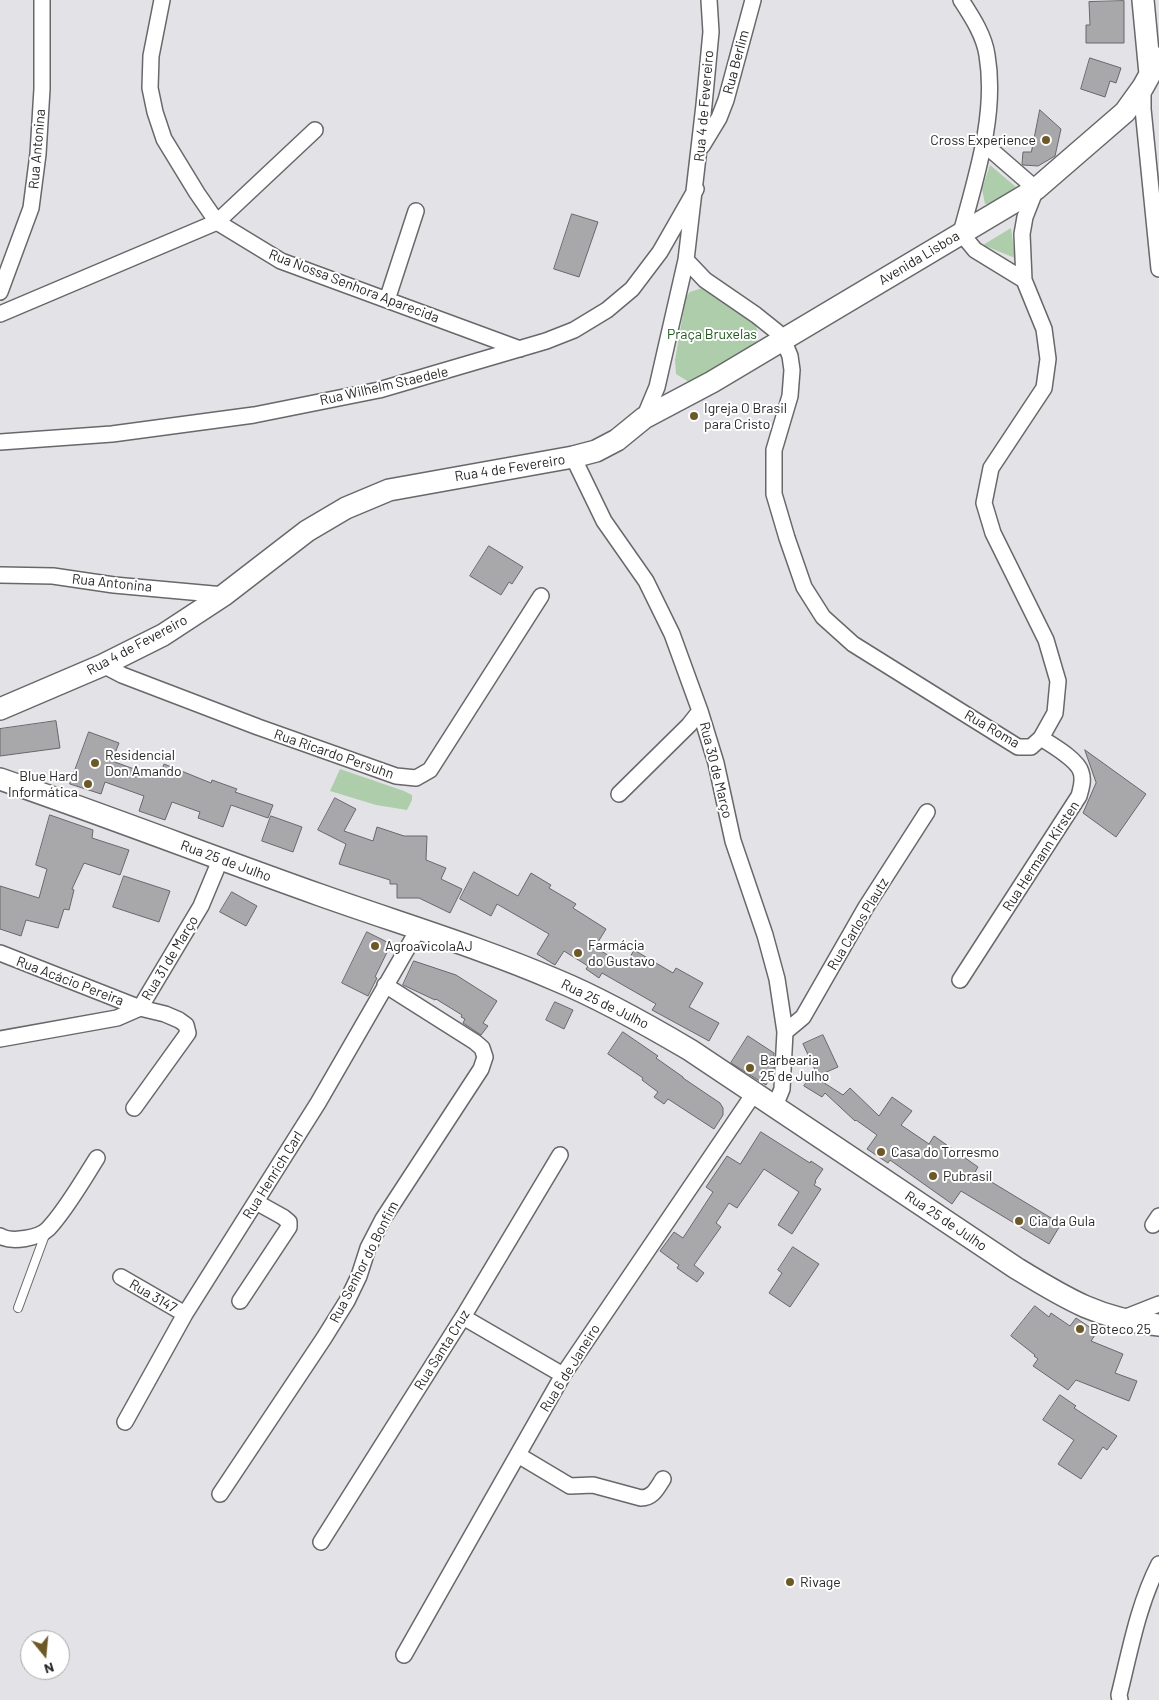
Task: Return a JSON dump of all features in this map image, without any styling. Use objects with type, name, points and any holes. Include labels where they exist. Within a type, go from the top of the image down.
[{"type":"street","name":"Rua Antonina","points":[[0,292],[31,208],[38,154],[42,89],[42,0]]},
{"type":"street","points":[[162,0],[151,56],[150,88],[155,112],[164,139],[217,222]]},
{"type":"street","name":"Rua 4 de Fevereiro","points":[[0,709],[103,665],[163,634],[224,595],[307,531],[346,508],[388,490],[596,451],[617,440],[644,418],[657,387],[686,260],[696,189],[711,32],[709,0]]},
{"type":"street","name":"Rua Berlim","points":[[700,150],[719,118],[726,100],[753,0]]},
{"type":"street","points":[[961,0],[977,26],[987,54],[990,96],[984,143],[961,233],[975,250],[1024,280]]},
{"type":"street","points":[[1143,0],[1151,73],[1143,110],[1159,269]]},
{"type":"street","points":[[1150,0],[1159,8]]},
{"type":"street","name":"Avenida Lisboa","points":[[644,418],[712,382],[1036,189],[1125,112],[1151,73]]},
{"type":"street","points":[[0,314],[217,222],[315,130]]},
{"type":"street","points":[[984,143],[1036,189]]},
{"type":"street","name":"Rua Wilhelm Staedele","points":[[0,442],[112,434],[254,415],[379,390],[520,349],[574,330],[607,310],[632,289],[660,252],[696,189]]},
{"type":"street","name":"Rua Roma","points":[[783,339],[790,356],[792,370],[790,396],[774,450],[774,494],[804,587],[823,617],[852,644],[1018,747],[1031,747],[1041,738],[1054,713],[1058,681],[1046,640],[993,533],[984,503],[991,468],[1044,388],[1048,359],[1044,329],[1024,280],[1022,234],[1025,217],[1036,189]]},
{"type":"street","points":[[387,300],[416,211]]},
{"type":"street","name":"Rua Nossa Senhora Aparecida","points":[[217,222],[281,261],[520,349]]},
{"type":"street","points":[[686,260],[705,280],[756,315],[783,339]]},
{"type":"street","name":"Rua 30 de Março","points":[[572,457],[604,521],[646,581],[672,634],[716,762],[733,841],[765,935],[777,979],[785,1032],[782,1089],[775,1106]]},
{"type":"street","name":"Rua Antonina","points":[[0,575],[53,576],[114,585],[224,595]]},
{"type":"street","name":"Rua Ricardo Persuhn","points":[[103,665],[122,675],[258,727],[396,776],[416,778],[430,770],[541,596]]},
{"type":"street","points":[[619,794],[700,712]]},
{"type":"street","name":"Rua Hermann Kirsten","points":[[960,980],[1079,796],[1082,784],[1081,772],[1077,764],[1041,738]]},
{"type":"street","name":"Rua 25 de Julho","points":[[0,778],[127,826],[419,928],[556,980],[635,1017],[755,1092],[1016,1268],[1069,1300],[1120,1320],[1159,1325]]},
{"type":"street","name":"Rua Carlos Plautz","points":[[785,1032],[803,1017],[866,907],[927,812]]},
{"type":"street","name":"Rua 31 de Março","points":[[0,1039],[117,1018],[140,1008],[202,906],[221,858]]},
{"type":"street","name":"Rua Henrich Carl","points":[[125,1422],[185,1314],[318,1103],[419,928]]},
{"type":"street","name":"Rua Acácio Pereira","points":[[0,953],[140,1008],[164,1014],[186,1025],[188,1032],[134,1108]]},
{"type":"street","name":"Rua Senhor do Bonfim","points":[[220,1494],[300,1376],[343,1308],[359,1276],[368,1248],[384,1219],[481,1069],[485,1057],[482,1048],[475,1042],[385,986]]},
{"type":"street","name":"Rua 6 de Janeiro","points":[[404,1655],[563,1375],[755,1092]]},
{"type":"street","name":"Rua Santa Cruz","points":[[321,1542],[463,1318],[560,1155]]},
{"type":"street","points":[[0,1236],[5,1239],[21,1240],[46,1230],[75,1192],[97,1158]]},
{"type":"street","points":[[240,1302],[289,1227],[289,1222],[283,1217],[256,1202]]},
{"type":"street","name":"Rua 3147","points":[[121,1277],[185,1314]]},
{"type":"street","points":[[1120,1320],[1159,1304]]},
{"type":"street","points":[[463,1318],[563,1375]]},
{"type":"street","points":[[518,1455],[570,1486],[593,1485],[641,1498],[647,1498],[654,1494],[663,1479]]},
{"type":"street","points":[[1118,1698],[1136,1626],[1150,1582],[1159,1564]]},
{"type":"lane","points":[[18,1308],[46,1230]]},
{"type":"green space","points":[[990,165],[1016,187],[993,203],[985,204],[982,189]]},
{"type":"green space","points":[[1011,228],[1015,258],[983,245]]},
{"type":"green space","name":"Praça Bruxelas","points":[[702,288],[755,322],[758,333],[756,344],[698,380],[689,382],[676,374],[675,360],[686,297],[690,292]]},
{"type":"green space","points":[[340,769],[412,795],[412,800],[407,810],[376,805],[330,791]]},
{"type":"building","points":[[1124,1],[1124,43],[1086,43],[1086,25],[1090,25],[1089,2]]},
{"type":"building","points":[[1090,58],[1121,68],[1116,83],[1110,81],[1105,97],[1081,89]]},
{"type":"building","name":"Cross Experience","points":[[1040,110],[1061,129],[1055,156],[1038,166],[1023,165],[1023,152],[1031,152]]},
{"type":"building","points":[[572,214],[598,222],[579,277],[554,269]]},
{"type":"building","points":[[489,546],[523,567],[512,584],[509,582],[501,595],[470,576]]},
{"type":"building","points":[[56,721],[60,748],[0,756],[0,729]]},
{"type":"building","points":[[89,732],[119,743],[112,761],[159,778],[164,764],[211,783],[212,780],[237,789],[235,792],[273,805],[268,818],[231,805],[223,827],[198,818],[200,812],[172,802],[165,820],[139,811],[144,796],[105,782],[101,794],[70,784]]},
{"type":"building","points":[[1085,750],[1146,794],[1116,837],[1083,813],[1096,783]]},
{"type":"building","points":[[335,798],[356,809],[344,831],[373,841],[377,827],[404,836],[427,836],[426,860],[446,868],[441,879],[462,889],[450,913],[419,898],[397,898],[397,884],[390,884],[390,880],[339,864],[346,844],[318,830]]},
{"type":"building","points":[[50,815],[93,830],[92,838],[129,850],[120,875],[84,863],[72,889],[74,890],[69,910],[64,909],[58,928],[26,920],[21,936],[0,929],[0,886],[39,898],[47,869],[36,865]]},
{"type":"building","points":[[271,816],[302,827],[293,852],[262,841]]},
{"type":"building","points":[[474,872],[518,896],[531,873],[551,885],[549,888],[576,904],[573,908],[606,929],[595,947],[625,966],[634,950],[673,973],[676,968],[703,983],[689,1007],[719,1023],[709,1041],[652,1010],[656,1004],[602,973],[599,978],[586,969],[588,966],[564,951],[555,965],[537,954],[549,934],[497,904],[491,916],[460,899]]},
{"type":"building","points":[[124,876],[170,891],[159,922],[113,907]]},
{"type":"building","points":[[232,892],[257,906],[246,926],[220,912]]},
{"type":"building","points":[[367,932],[391,944],[368,996],[342,983]]},
{"type":"building","points":[[414,961],[456,975],[497,1001],[483,1023],[488,1026],[481,1035],[463,1023],[465,1019],[461,1017],[462,1015],[436,999],[403,985]]},
{"type":"building","points":[[555,1002],[573,1010],[564,1029],[546,1020]]},
{"type":"building","points":[[623,1032],[658,1056],[656,1058],[683,1078],[720,1103],[723,1108],[723,1115],[714,1129],[668,1099],[664,1104],[654,1097],[658,1092],[642,1080],[643,1078],[608,1054]]},
{"type":"building","points":[[823,1035],[838,1067],[822,1074],[817,1074],[803,1044]]},
{"type":"building","points":[[748,1036],[774,1053],[773,1073],[766,1085],[731,1063]]},
{"type":"building","points":[[812,1075],[843,1095],[850,1088],[879,1116],[892,1097],[912,1111],[901,1125],[929,1144],[934,1136],[978,1167],[975,1172],[1061,1224],[1049,1244],[961,1191],[952,1204],[890,1160],[888,1163],[867,1149],[877,1135],[855,1121],[825,1093],[822,1097],[804,1086]]},
{"type":"building","points":[[761,1132],[810,1163],[811,1161],[823,1169],[814,1185],[821,1189],[792,1234],[778,1225],[799,1192],[764,1169],[737,1208],[729,1203],[716,1223],[721,1227],[694,1265],[704,1273],[697,1282],[677,1268],[679,1265],[660,1251],[674,1232],[683,1238],[713,1192],[706,1187],[727,1156],[740,1164]]},
{"type":"building","points":[[793,1247],[819,1264],[790,1307],[769,1293],[782,1273],[778,1270]]},
{"type":"building","points":[[1035,1306],[1049,1317],[1051,1313],[1070,1326],[1076,1318],[1097,1332],[1091,1341],[1123,1354],[1115,1373],[1137,1381],[1129,1401],[1076,1380],[1068,1390],[1033,1366],[1038,1359],[1011,1336]]},
{"type":"building","points":[[1060,1395],[1076,1406],[1074,1408],[1117,1436],[1107,1450],[1103,1447],[1081,1479],[1058,1464],[1074,1440],[1043,1420]]},
{"type":"place","name":"Cross Experience","points":[[1046,140]]},
{"type":"place","name":"Igreja O Brasil para Cristo","points":[[694,416]]},
{"type":"place","name":"Residencial Don Amando","points":[[95,763]]},
{"type":"place","name":"Blue Hard Informática","points":[[88,784]]},
{"type":"place","name":"AgroavicolaAJ","points":[[375,946]]},
{"type":"place","name":"Farmácia do Gustavo","points":[[578,953]]},
{"type":"place","name":"Barbearia 25 de Julho","points":[[750,1068]]},
{"type":"place","name":"Casa do Torresmo","points":[[881,1152]]},
{"type":"place","name":"Pubrasil","points":[[933,1176]]},
{"type":"place","name":"Cia da Gula","points":[[1019,1221]]},
{"type":"place","name":"Boteco 25","points":[[1080,1329]]},
{"type":"place","name":"Rivage","points":[[790,1582]]}]
